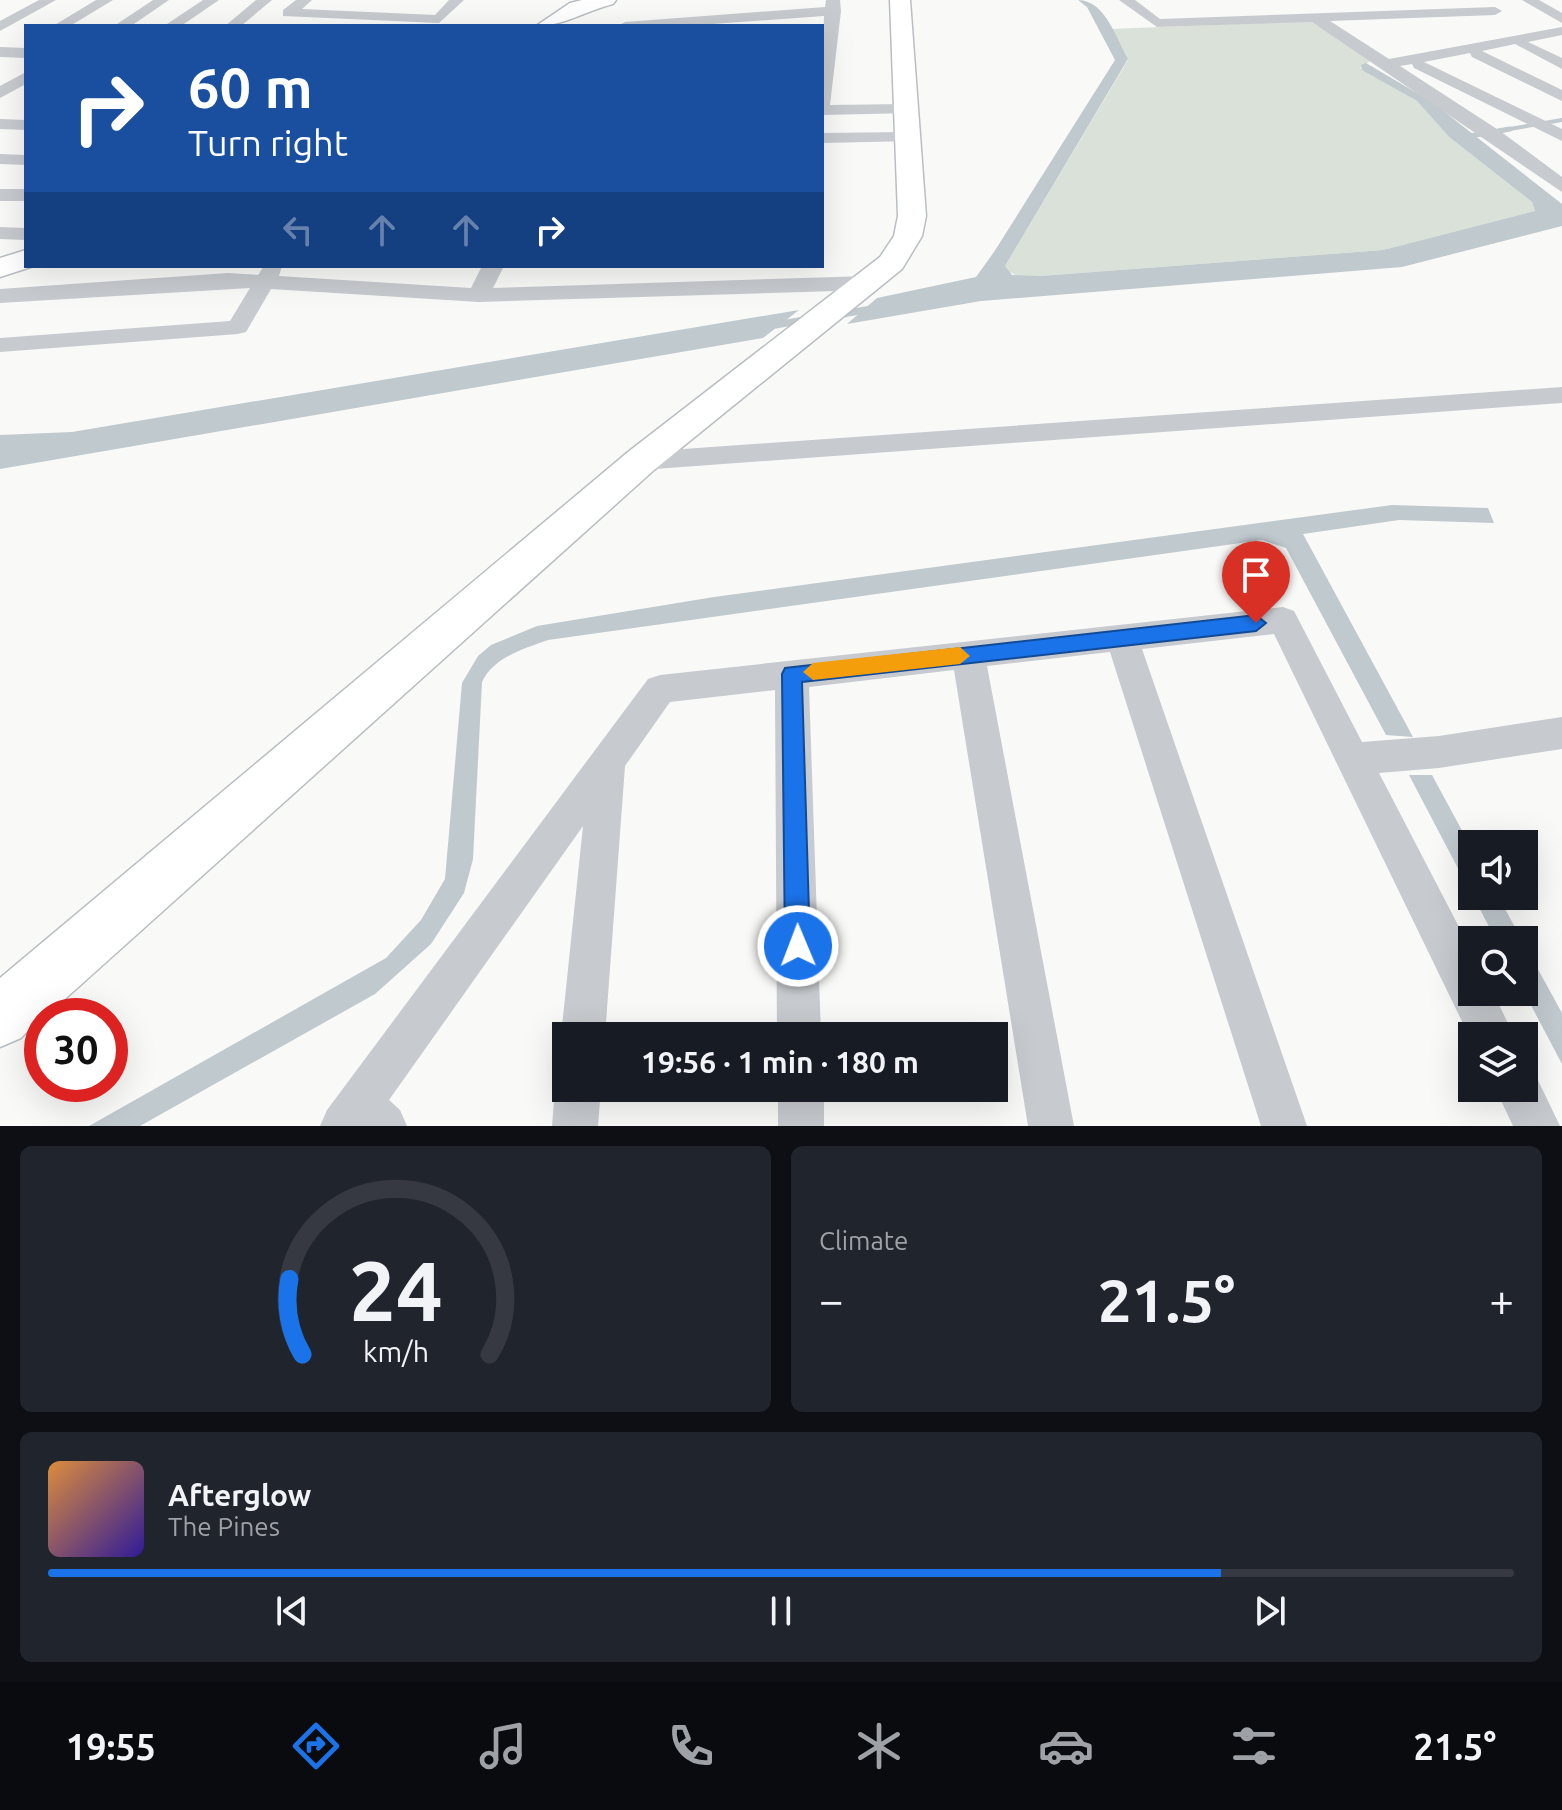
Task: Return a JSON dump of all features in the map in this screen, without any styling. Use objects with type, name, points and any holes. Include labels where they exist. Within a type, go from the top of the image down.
[{"type":"street","points":[[0,28],[49,0]]},
{"type":"street","points":[[64,24],[106,0]]},
{"type":"street","points":[[124,24],[162,0]]},
{"type":"street","points":[[174,24],[212,0]]},
{"type":"street","points":[[235,24],[265,0]]},
{"type":"street","points":[[305,0],[288,13],[439,19],[457,0]]},
{"type":"street","points":[[338,15],[356,0]]},
{"type":"street","points":[[384,17],[403,0]]},
{"type":"street","points":[[549,24],[577,7],[606,0]]},
{"type":"street","points":[[690,0],[681,24],[754,21],[834,6],[824,90]]},
{"type":"street","points":[[754,21],[759,0]]},
{"type":"street","points":[[0,1017],[641,461],[891,263],[908,236],[912,216],[900,0]]},
{"type":"street","points":[[1126,0],[1157,23],[1213,16],[1277,19],[1315,9],[1339,17],[1442,12],[1507,17]]},
{"type":"street","points":[[1255,0],[1277,19]]},
{"type":"street","points":[[1379,0],[1470,52],[1562,96]]},
{"type":"street","points":[[1425,0],[1499,43]]},
{"type":"street","points":[[1477,0],[1541,35]]},
{"type":"street","points":[[1529,0],[1562,19]]},
{"type":"street","points":[[1315,9],[1562,186]]},
{"type":"street","points":[[0,28],[24,30]]},
{"type":"street","points":[[1388,64],[1470,52],[1562,31]]},
{"type":"street","points":[[1522,45],[1562,64]]},
{"type":"street","points":[[0,61],[14,52]]},
{"type":"street","points":[[1419,65],[1562,136]]},
{"type":"street","points":[[0,93],[24,78]]},
{"type":"street","points":[[824,107],[906,109]]},
{"type":"street","points":[[824,138],[907,137]]},
{"type":"street","points":[[0,159],[24,160]]},
{"type":"street","points":[[0,195],[24,195]]},
{"type":"street","points":[[0,233],[24,234]]},
{"type":"street","points":[[0,268],[24,260]]},
{"type":"street","points":[[0,345],[238,327],[273,268]]},
{"type":"street","points":[[479,295],[492,268]]},
{"type":"street","points":[[587,290],[594,268]]},
{"type":"street","points":[[0,296],[312,274],[479,295],[587,290],[684,277],[856,292]]},
{"type":"street","points":[[641,461],[1562,395]]},
{"type":"street","points":[[362,1119],[607,761],[660,689],[1283,620],[1485,1022]]},
{"type":"street","points":[[1122,638],[1284,1126]]},
{"type":"street","points":[[968,655],[1051,1126]]},
{"type":"street","points":[[792,674],[799,1022]]},
{"type":"street","points":[[1353,759],[1439,752],[1562,733]]},
{"type":"street","points":[[584,1022],[607,761]]},
{"type":"street","points":[[575,1126],[577,1102]]},
{"type":"street","points":[[801,1102],[801,1126]]},
{"type":"street","points":[[1525,1102],[1537,1126]]},
{"type":"shaded area","points":[[1078,0],[1096,6],[1103,13],[1128,59],[1005,266],[1012,275],[1040,276],[1383,250],[1535,211],[1532,202],[1449,137],[1417,101],[1362,70],[1361,65],[1366,63],[1432,102],[1562,204],[1562,226],[1402,267],[981,301],[847,324],[877,298],[976,277],[994,252],[1115,60],[1087,7]]},
{"type":"shaded area","points":[[1310,21],[1373,59],[1360,68],[1417,101],[1449,137],[1532,202],[1535,211],[1383,250],[1040,276],[1017,276],[1006,270],[1005,266],[1128,60],[1111,29]]},
{"type":"shaded area","points":[[799,310],[763,338],[0,469],[0,435],[72,432]]},
{"type":"shaded area","points":[[1392,505],[1488,508],[1494,523],[1399,520],[1303,534],[1413,737],[1386,735],[1286,548],[1262,540],[548,640],[510,655],[494,666],[482,682],[473,859],[464,893],[431,944],[375,994],[140,1126],[89,1126],[386,958],[421,920],[445,879],[462,683],[478,656],[491,645],[537,626],[714,597]]},
{"type":"shaded area","points":[[1409,775],[1432,775],[1462,830],[1458,830],[1458,868]]},
{"type":"shaded area","points":[[1480,910],[1506,910],[1514,926],[1489,926]]},
{"type":"shaded area","points":[[1538,969],[1562,1013],[1562,1064],[1531,1006],[1538,1006]]},
{"type":"waterway","points":[[1498,131],[1562,120]]},
{"type":"waterway","points":[[1464,137],[1510,129]]},
{"type":"waterway","points":[[837,315],[871,309]]},
{"type":"waterway","points":[[770,326],[804,320]]},
{"type":"slow traffic","points":[[813,672],[960,656]]},
{"type":"route","points":[[798,946],[792,674],[1256,623]]}]
